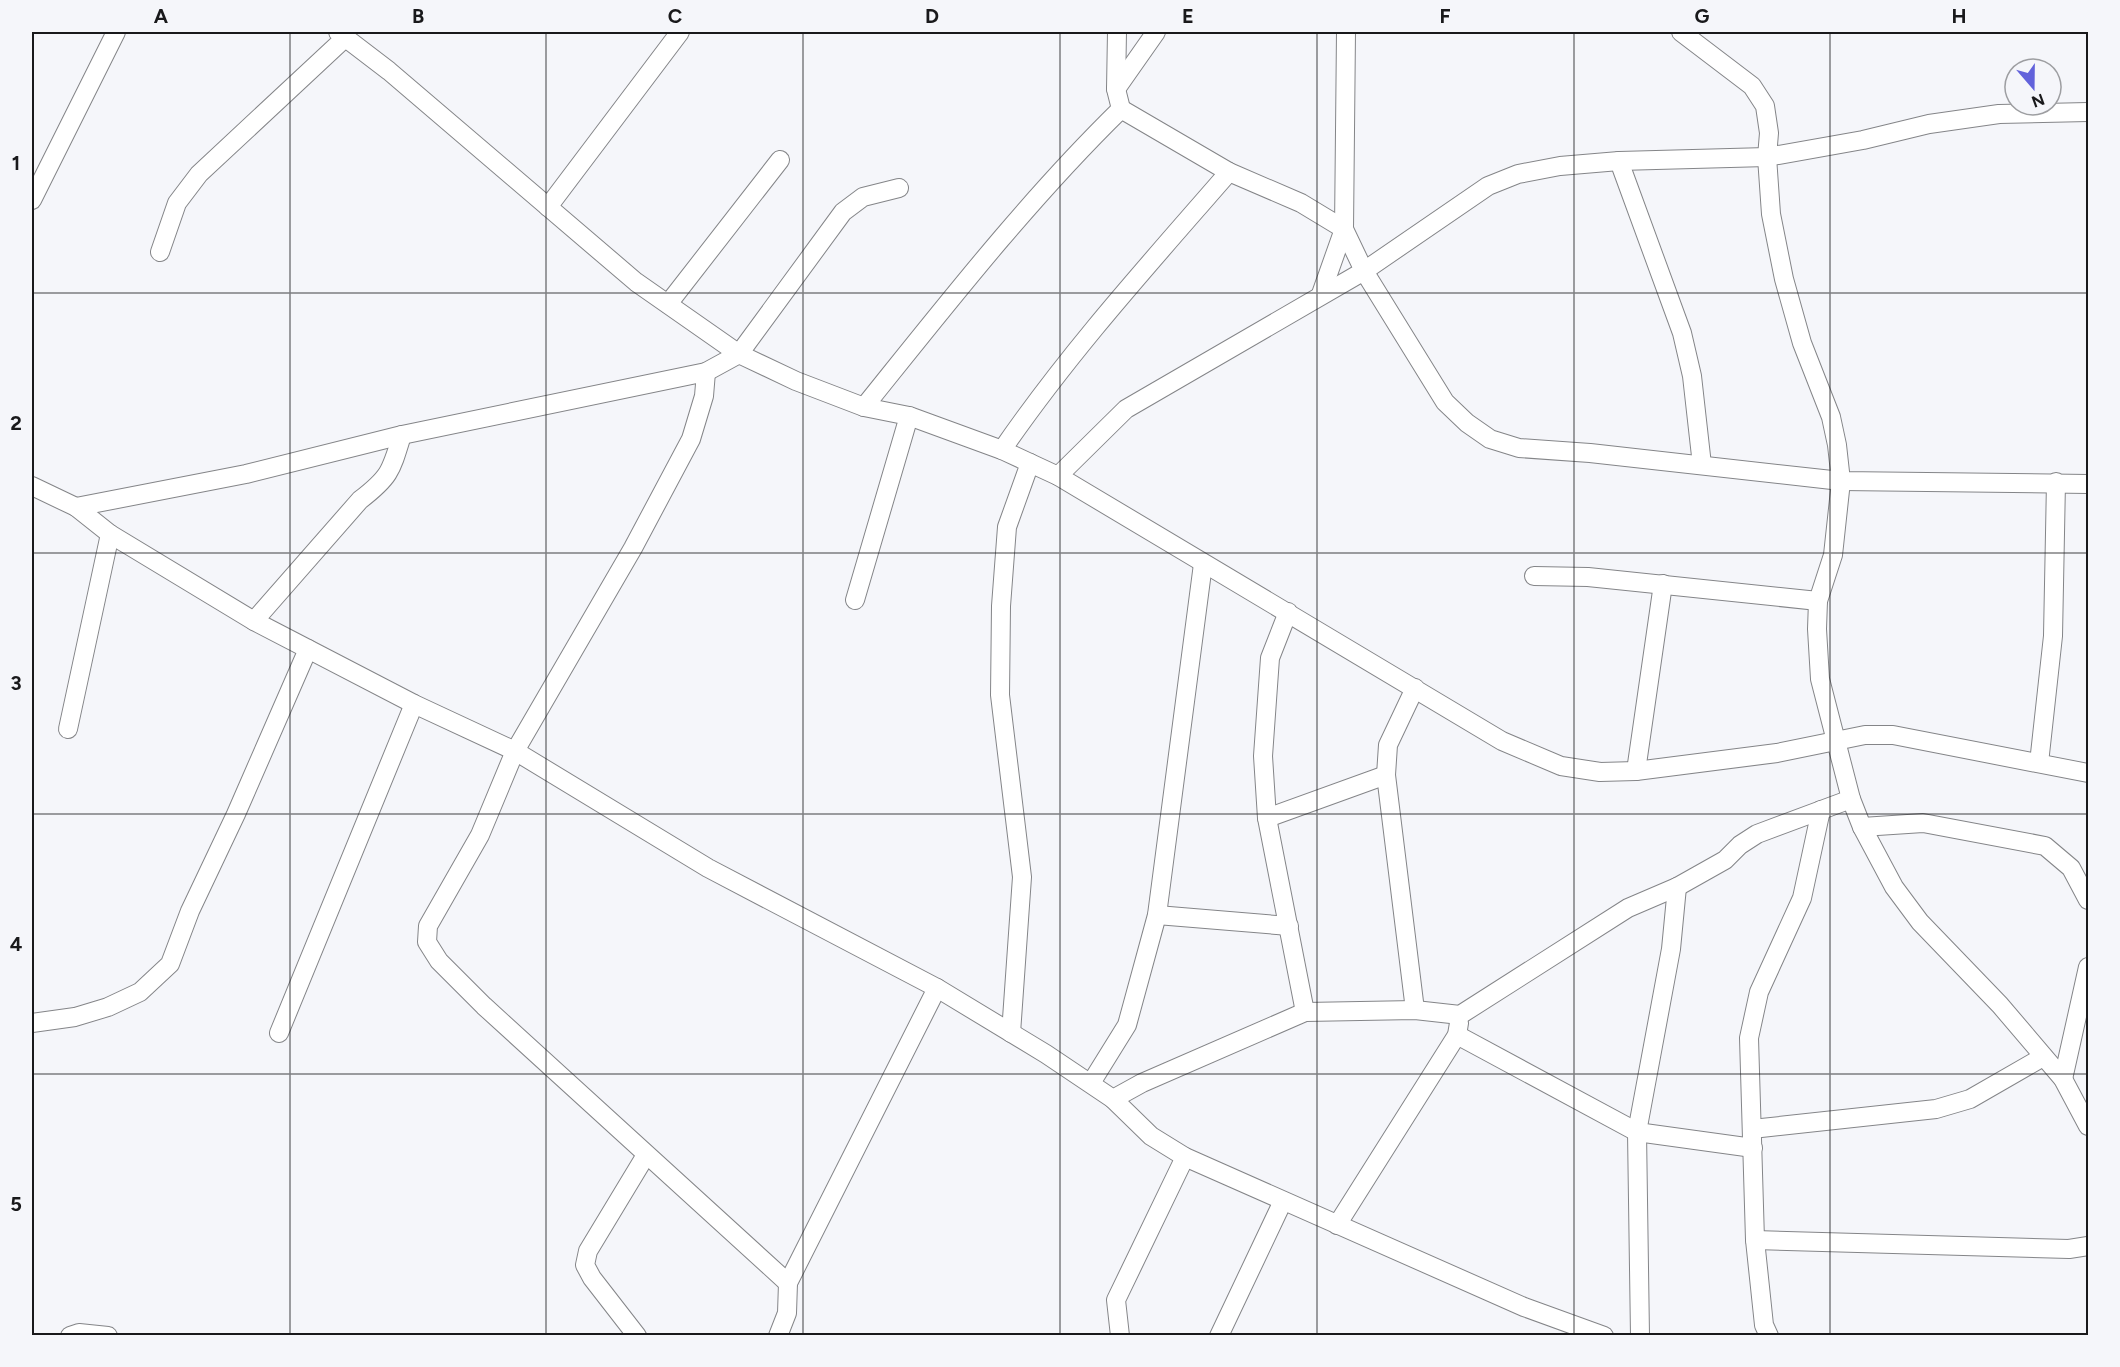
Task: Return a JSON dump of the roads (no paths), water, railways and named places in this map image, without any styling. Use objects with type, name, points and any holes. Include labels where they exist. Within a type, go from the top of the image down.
[{"type":"street","points":[[32,200],[116,32]]},
{"type":"street","points":[[548,207],[680,32]]},
{"type":"street","points":[[1117,32],[1116,89],[1121,108],[1229,172],[1301,203],[1344,229],[1364,271],[1445,402],[1467,423],[1490,439],[1519,448],[1702,465],[1840,481],[2088,484]]},
{"type":"street","points":[[1116,89],[1156,32]]},
{"type":"street","points":[[1321,294],[1344,229],[1346,32]]},
{"type":"street","points":[[1681,32],[1752,86],[1765,106],[1769,132],[1767,157],[1771,214],[1784,279],[1802,343],[1831,417],[1840,481],[1833,555],[1818,601],[1820,679],[1834,742],[1851,799],[1862,827],[1894,887],[1920,922],[2000,1005],[2063,1079],[2088,1126]]},
{"type":"street","points":[[160,252],[177,203],[199,174],[342,34],[636,282],[739,354],[796,381],[864,407],[909,416],[1002,450],[1059,476],[1502,741],[1561,765],[1600,771],[1636,771],[1777,753],[1865,735],[1893,735],[2088,773]]},
{"type":"street","points":[[864,407],[977,266],[1083,146],[1121,108]]},
{"type":"street","points":[[1059,476],[1126,409],[1364,271],[1488,186],[1518,174],[1560,166],[1619,161],[1767,157],[1863,140],[1929,124],[1998,114],[2088,112]]},
{"type":"street","points":[[668,303],[780,160]]},
{"type":"street","points":[[1619,161],[1682,333],[1692,376],[1702,465]]},
{"type":"street","points":[[1002,450],[1043,390],[1101,318],[1229,172]]},
{"type":"street","points":[[76,507],[246,474],[402,435],[706,372],[739,354],[843,212],[863,197],[899,188]]},
{"type":"street","points":[[706,372],[705,396],[691,439],[633,548],[515,751],[480,835],[428,926],[427,942],[438,961],[484,1006],[788,1283]]},
{"type":"street","points":[[855,600],[909,416]]},
{"type":"street","points":[[254,621],[360,500],[380,485],[391,472],[402,435]]},
{"type":"street","points":[[1011,1033],[1022,877],[1000,695],[1001,606],[1007,527],[1030,463]]},
{"type":"street","points":[[2039,763],[2053,636],[2056,482]]},
{"type":"street","points":[[32,486],[76,507],[110,534],[254,621],[414,704],[515,751],[708,868],[937,988],[1091,1083],[1113,1100],[1150,1137],[1185,1157],[1524,1308],[1604,1335]]},
{"type":"street","points":[[68,729],[110,534]]},
{"type":"street","points":[[1091,1083],[1127,1025],[1158,915],[1203,564]]},
{"type":"street","points":[[1534,576],[1663,584],[1818,601]]},
{"type":"street","points":[[1636,771],[1663,584]]},
{"type":"street","points":[[1288,612],[1270,658],[1265,696],[1263,756],[1267,818],[1305,1012]]},
{"type":"street","points":[[32,1023],[75,1017],[108,1007],[140,992],[170,964],[190,911],[236,814],[308,649]]},
{"type":"street","points":[[1415,688],[1388,745],[1386,775],[1415,1010]]},
{"type":"street","points":[[279,1033],[414,704]]},
{"type":"street","points":[[1267,818],[1386,775]]},
{"type":"street","points":[[1113,1100],[1142,1083],[1305,1012],[1415,1010],[1460,1015],[1628,908],[1677,887],[1725,860],[1740,845],[1757,834],[1851,799]]},
{"type":"street","points":[[1769,1335],[1764,1325],[1755,1240],[1749,1038],[1759,992],[1802,897],[1821,810]]},
{"type":"street","points":[[1862,827],[1923,823],[2045,846],[2071,868],[2088,900]]},
{"type":"street","points":[[1640,1335],[1637,1132],[1671,949],[1677,887]]},
{"type":"street","points":[[1158,915],[1289,926]]},
{"type":"street","points":[[2063,1079],[2088,967]]},
{"type":"street","points":[[778,1335],[787,1313],[788,1283],[937,988]]},
{"type":"street","points":[[1337,1225],[1457,1035],[1460,1015]]},
{"type":"street","points":[[1457,1035],[1637,1132],[1753,1148]]},
{"type":"street","points":[[1752,1129],[1936,1109],[1970,1099],[2043,1057]]},
{"type":"street","points":[[638,1335],[591,1278],[585,1265],[588,1251],[646,1155]]},
{"type":"street","points":[[1120,1335],[1116,1300],[1185,1157]]},
{"type":"street","points":[[1219,1335],[1283,1201]]},
{"type":"street","points":[[1755,1240],[2069,1250],[2088,1246]]},
{"type":"street","points":[[70,1335],[79,1333],[108,1335]]}]
